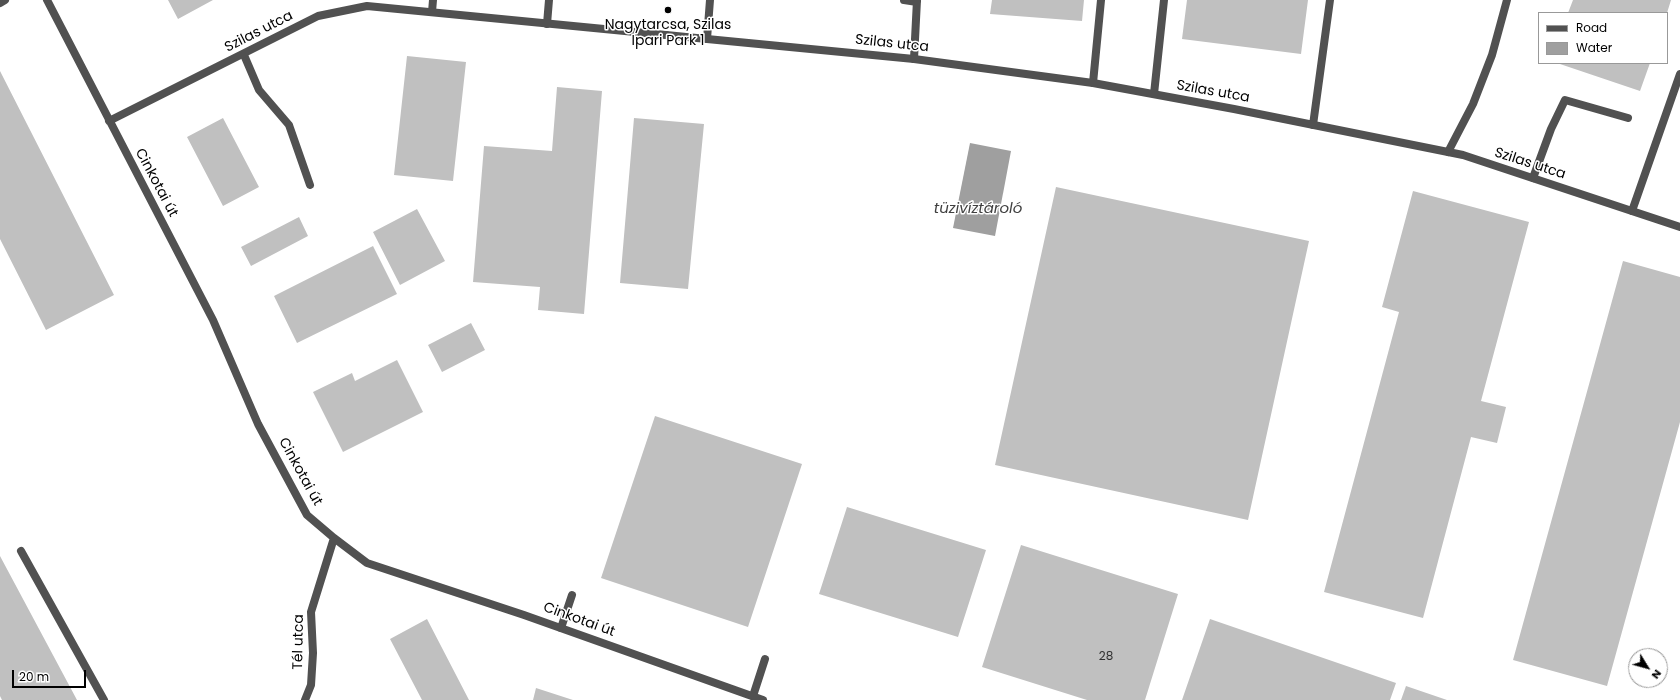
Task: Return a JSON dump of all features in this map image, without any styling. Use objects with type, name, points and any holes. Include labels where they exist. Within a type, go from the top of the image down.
[{"type":"street","points":[[0,3],[5,0]]},
{"type":"street","name":"Cinkotai út","points":[[47,0],[213,320],[258,424],[307,515],[367,563],[561,628],[763,700]]},
{"type":"street","points":[[432,12],[433,0]]},
{"type":"street","points":[[547,24],[549,0]]},
{"type":"street","points":[[707,39],[710,0]]},
{"type":"street","points":[[904,0],[917,1],[914,59]]},
{"type":"street","points":[[1093,83],[1101,0]]},
{"type":"street","points":[[1154,94],[1164,0]]},
{"type":"street","points":[[1313,125],[1330,0]]},
{"type":"street","points":[[1448,152],[1473,104],[1492,55],[1507,0]]},
{"type":"street","name":"Szilas utca","points":[[109,121],[244,55],[318,16],[367,6],[914,59],[1093,83],[1463,155],[1680,227]]},
{"type":"street","points":[[244,55],[260,90],[289,125],[310,185]]},
{"type":"street","points":[[1632,211],[1680,74]]},
{"type":"street","points":[[1533,178],[1551,129],[1565,100],[1628,118]]},
{"type":"street","name":"Tél utca","points":[[305,700],[311,685],[313,653],[311,612],[334,538]]},
{"type":"street","points":[[21,551],[104,700]]},
{"type":"street","points":[[561,628],[572,595]]},
{"type":"street","points":[[752,696],[765,659]]},
{"type":"water","name":"tüzivíztároló","points":[[970,143],[1011,151],[995,236],[953,228]]},
{"type":"building","points":[[168,0],[213,0],[178,19]]},
{"type":"building","points":[[992,0],[1084,0],[1082,21],[990,14]]},
{"type":"building","points":[[1187,0],[1308,0],[1301,54],[1182,39]]},
{"type":"building","points":[[1573,0],[1671,0],[1667,12],[1568,12]]},
{"type":"building","points":[[407,56],[466,62],[453,181],[394,175]]},
{"type":"building","points":[[1560,64],[1650,64],[1640,91]]},
{"type":"building","points":[[0,71],[114,295],[46,330],[0,239]]},
{"type":"building","points":[[557,87],[602,91],[584,314],[538,310],[540,287],[473,282],[484,146],[552,151]]},
{"type":"building","points":[[223,118],[259,187],[223,206],[187,137]]},
{"type":"building","points":[[634,118],[704,124],[688,289],[620,283]]},
{"type":"building","points":[[1056,187],[1309,241],[1248,520],[995,465]]},
{"type":"building","points":[[1413,191],[1529,222],[1481,401],[1506,407],[1497,443],[1471,437],[1423,618],[1324,592],[1399,312],[1382,307]]},
{"type":"building","points":[[417,209],[445,261],[400,285],[373,232]]},
{"type":"building","points":[[299,217],[308,236],[251,266],[241,247]]},
{"type":"building","points":[[373,246],[397,294],[297,343],[274,296]]},
{"type":"building","points":[[1623,261],[1680,277],[1680,422],[1607,686],[1513,660]]},
{"type":"building","points":[[471,323],[485,350],[442,372],[428,345]]},
{"type":"building","points":[[397,360],[423,412],[343,452],[313,392],[352,373],[355,381]]},
{"type":"building","points":[[655,416],[802,464],[748,627],[601,578]]},
{"type":"building","points":[[847,507],[986,550],[958,637],[819,594]]},
{"type":"building","points":[[1021,545],[1178,594],[1145,700],[1087,700],[982,667]]},
{"type":"building","points":[[0,556],[77,700],[2,700],[0,696]]},
{"type":"building","points":[[427,619],[469,700],[422,700],[390,639]]},
{"type":"building","points":[[1210,619],[1396,683],[1390,700],[1182,700]]},
{"type":"building","points":[[1406,686],[1447,700],[1401,700]]},
{"type":"building","points":[[536,688],[573,700],[533,700]]},
{"type":"place","name":"Nagytarcsa, Szilas Ipari Park 1","points":[[668,10]]}]
